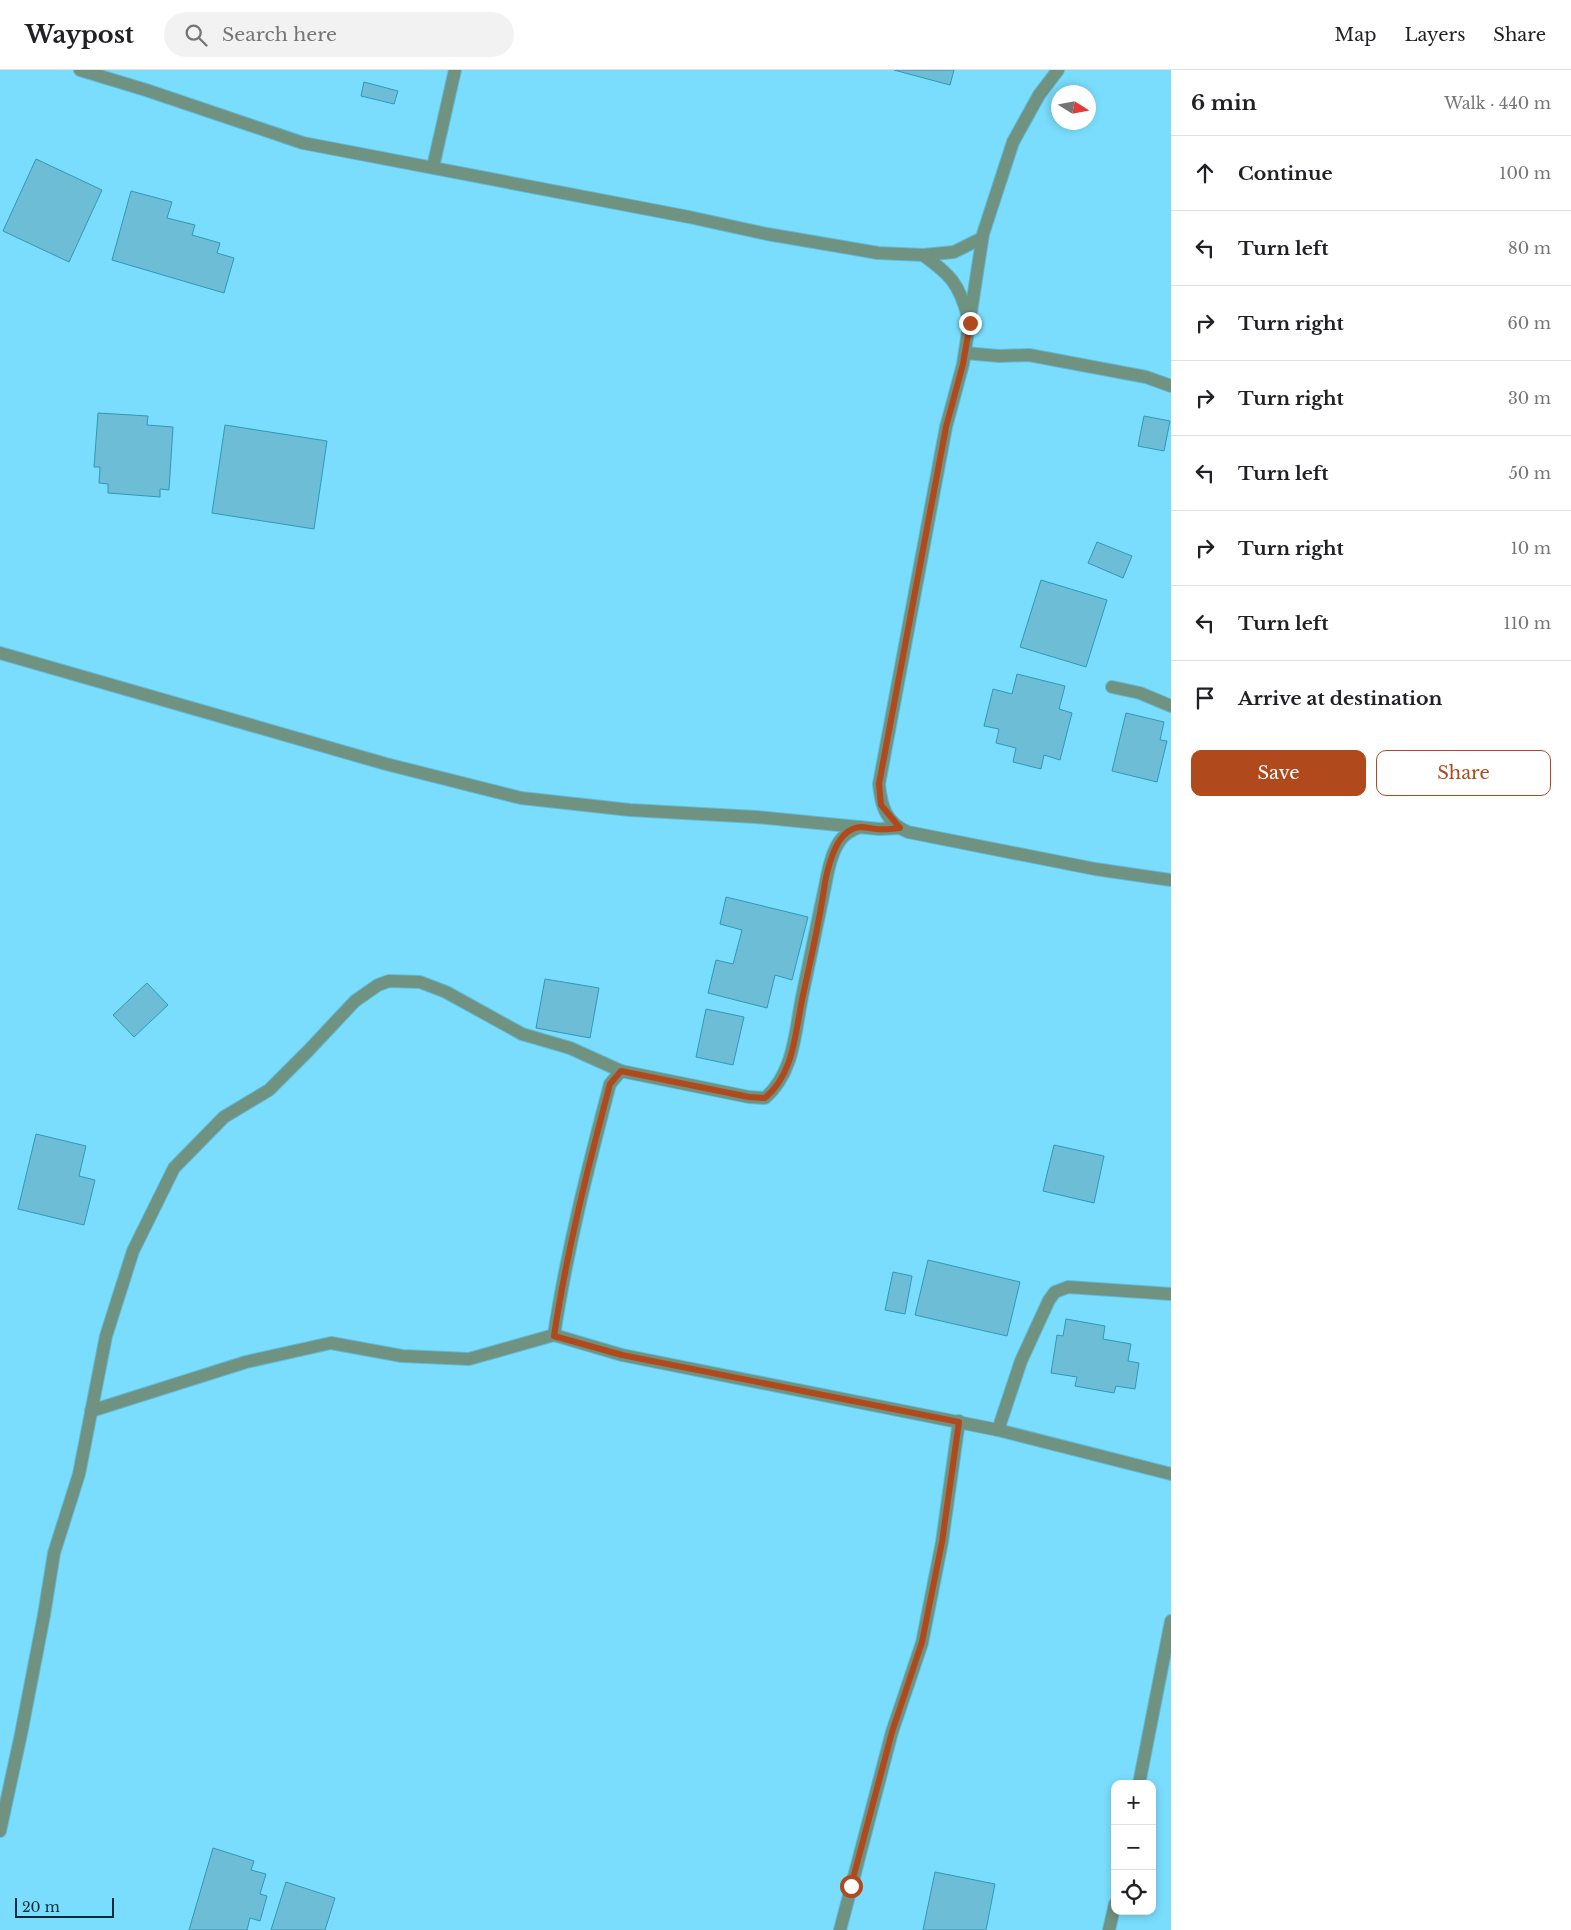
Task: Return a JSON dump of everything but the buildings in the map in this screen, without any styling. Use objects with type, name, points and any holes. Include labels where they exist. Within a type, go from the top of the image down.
[{"type":"street","points":[[80,70],[302,142],[833,246],[878,253],[923,255],[954,252],[982,238]]},
{"type":"street","points":[[433,167],[455,70]]},
{"type":"street","points":[[1058,70],[1039,95],[1013,142],[982,238],[965,353],[945,436],[879,784],[881,805],[900,828],[908,832],[1095,869],[1171,880]]},
{"type":"street","points":[[923,255],[943,269],[956,283],[970,323]]},
{"type":"street","points":[[965,353],[1029,356],[1146,377],[1171,386]]},
{"type":"street","points":[[0,653],[386,764],[521,798],[630,810],[756,816],[879,829],[900,828]]},
{"type":"street","points":[[1112,687],[1140,693],[1171,706]]},
{"type":"street","points":[[0,1830],[30,1688],[54,1553],[79,1474],[106,1336],[133,1251],[174,1168],[224,1117],[269,1090],[355,1001],[378,985],[389,981],[420,982],[446,992],[522,1034],[570,1048],[621,1071],[749,1097],[765,1098],[775,1090],[786,1069],[796,1040],[802,998],[829,866],[839,841],[850,831],[860,827]]},
{"type":"street","points":[[554,1336],[562,1283],[580,1199],[610,1084],[621,1071]]},
{"type":"street","points":[[998,1430],[1021,1361],[1048,1300],[1055,1292],[1068,1287],[1171,1294]]},
{"type":"street","points":[[91,1411],[246,1362],[331,1343],[402,1356],[468,1359],[554,1336],[622,1355],[998,1430],[1171,1474]]},
{"type":"street","points":[[840,1930],[892,1732],[922,1642],[942,1542],[959,1422]]},
{"type":"street","points":[[1140,1780],[1171,1621]]},
{"type":"street","points":[[1110,1930],[1113,1915]]},
{"type":"route","points":[[851,1886],[892,1732],[922,1642],[942,1542],[959,1422],[622,1355],[554,1336],[562,1283],[580,1199],[610,1084],[621,1071],[749,1097],[765,1098],[775,1090],[786,1069],[796,1040],[802,998],[825,882],[839,841],[850,831],[860,827],[879,829],[900,828],[881,805],[879,784],[946,427],[963,364],[970,323]]}]
